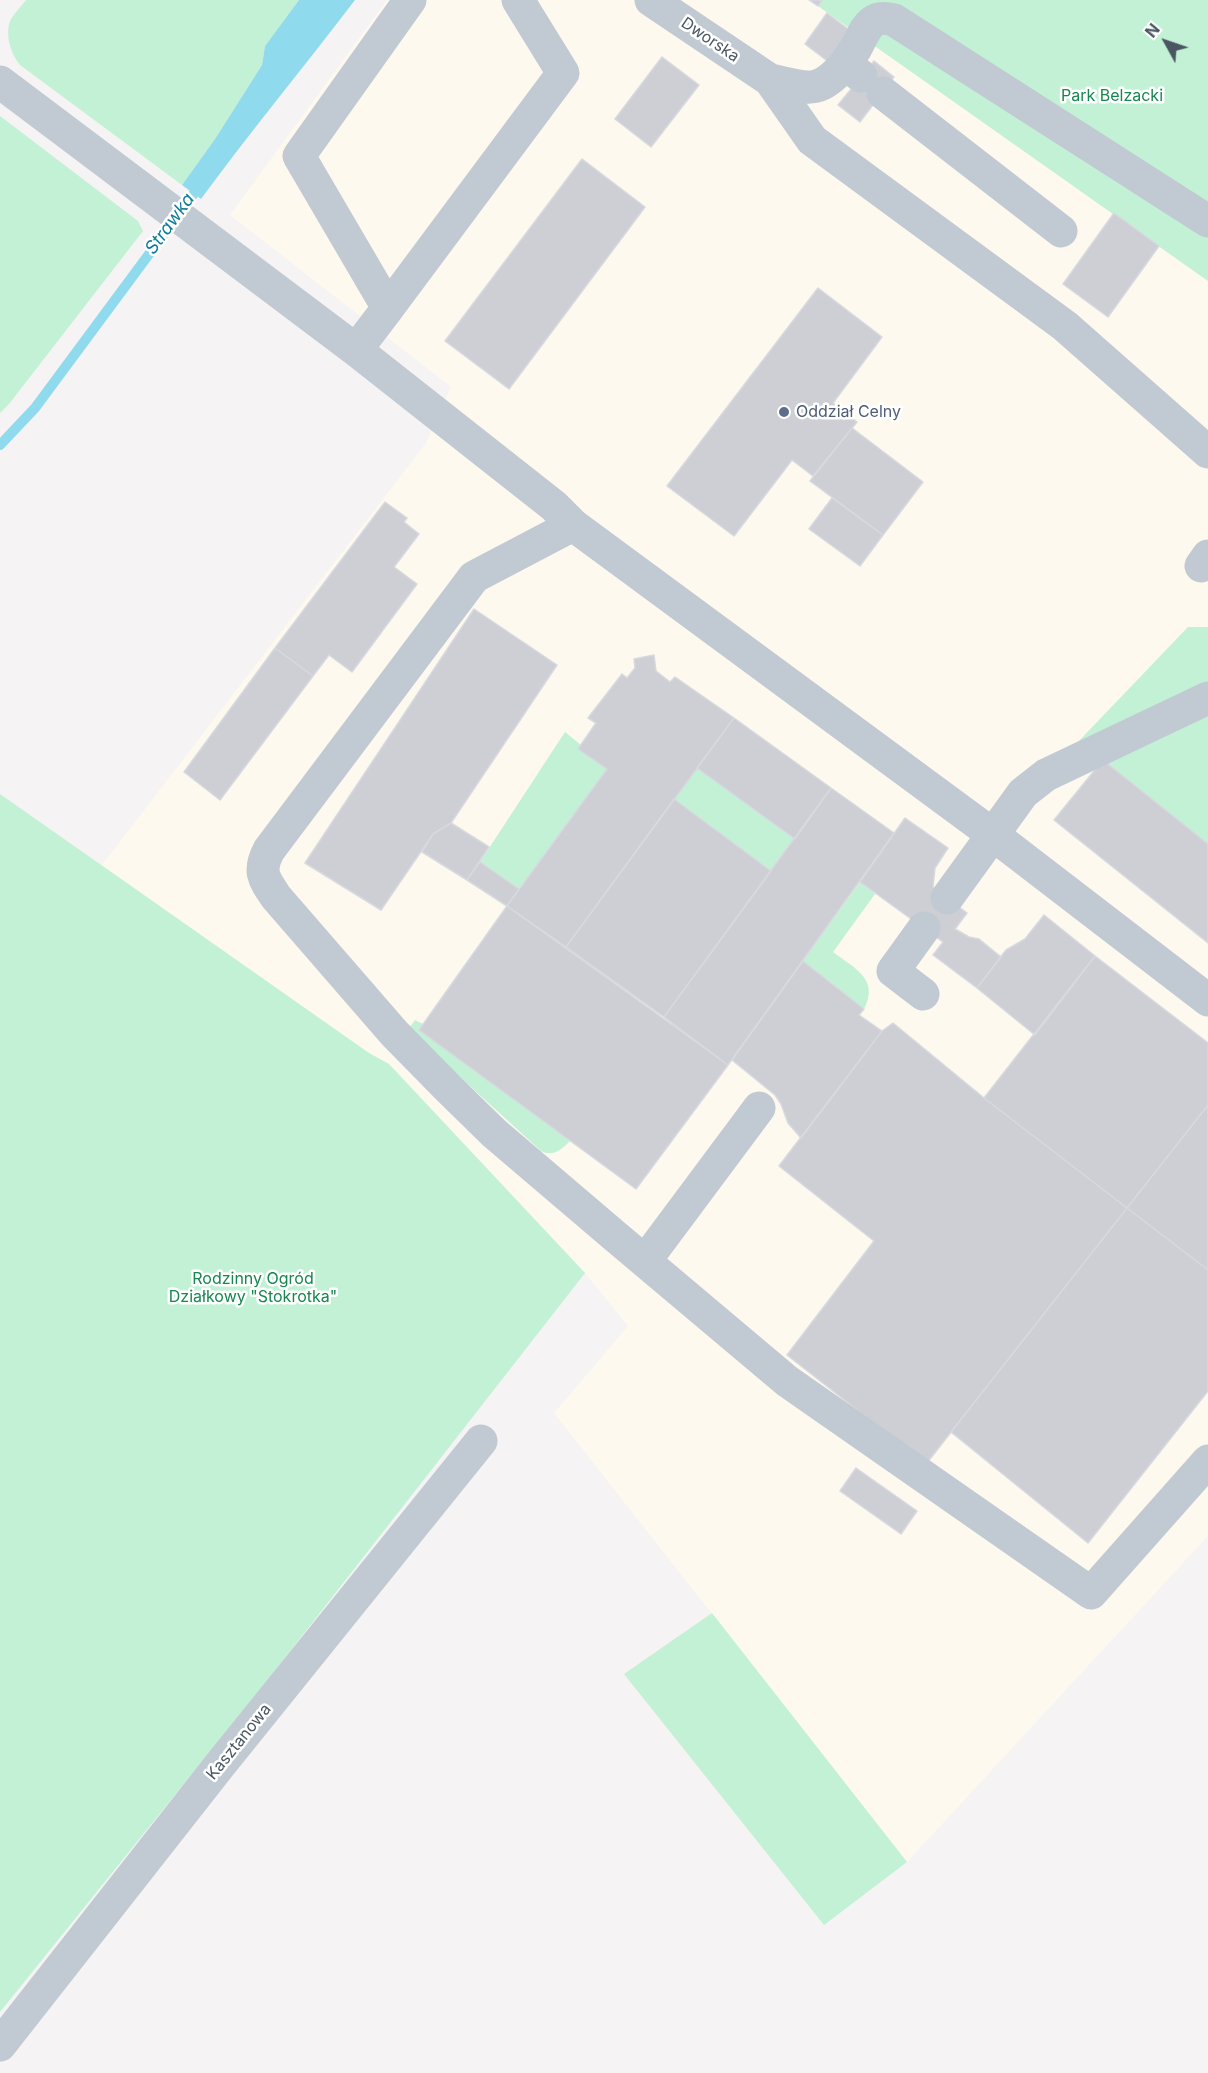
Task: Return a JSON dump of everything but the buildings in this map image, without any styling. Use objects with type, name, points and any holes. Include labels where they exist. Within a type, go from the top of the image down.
[{"type":"street","points":[[388,308],[299,156],[410,0]]},
{"type":"street","points":[[356,350],[563,73],[518,0]]},
{"type":"street","name":"Dworska","points":[[651,0],[770,80]]},
{"type":"street","points":[[1061,231],[863,78],[855,49],[863,32],[870,24],[881,19],[894,20],[1208,221]]},
{"type":"street","points":[[770,80],[803,87],[815,87],[833,79],[863,78]]},
{"type":"street","points":[[770,80],[812,140],[1065,326],[1208,452]]},
{"type":"street","points":[[0,82],[356,350],[554,506],[573,525],[992,834],[1208,1000]]},
{"type":"street","points":[[573,525],[474,577],[269,850],[262,863],[262,869],[276,897],[394,1033],[494,1133],[787,1381],[1091,1593],[1208,1461]]},
{"type":"street","points":[[947,898],[1023,793],[1046,775],[1208,698]]},
{"type":"street","points":[[923,994],[892,971],[924,928]]},
{"type":"street","points":[[645,1261],[759,1108]]},
{"type":"street","name":"Kasztanowa","points":[[0,2045],[219,1766],[481,1441]]},
{"type":"shaded area","points":[[387,0],[809,0],[1208,281],[1208,1536],[907,1862],[554,1413],[628,1326],[585,1273],[389,1064],[369,1053],[102,865],[426,443],[451,387],[230,215]]},
{"type":"green space","points":[[26,0],[299,0],[265,46],[262,65],[215,139],[182,185],[20,65],[11,49],[8,31],[11,19]]},
{"type":"green space","name":"Park Belzacki","points":[[809,0],[1208,0],[1208,281],[818,6]]},
{"type":"green space","points":[[0,116],[138,221],[143,231],[0,413]]},
{"type":"green space","points":[[1188,627],[1208,627],[1208,684],[1076,744]]},
{"type":"green space","points":[[1208,713],[1208,844],[1103,760]]},
{"type":"green space","points":[[565,732],[581,745],[578,749],[607,769],[519,889],[480,862]]},
{"type":"green space","points":[[697,768],[795,839],[771,871],[674,799]]},
{"type":"green space","name":"Rodzinny Ogród Działkowy \"Stokrotka\"","points":[[0,794],[369,1053],[389,1064],[585,1273],[273,1673],[0,2012]]},
{"type":"green space","points":[[860,882],[875,894],[833,952],[856,969],[867,982],[868,999],[864,1009],[803,961]]},
{"type":"green space","points":[[415,1020],[423,1024],[419,1030],[570,1141],[557,1152],[541,1151],[414,1035],[410,1027]]},
{"type":"green space","points":[[712,1613],[907,1862],[824,1925],[624,1674]]},
{"type":"water","points":[[299,0],[355,0],[201,199],[182,185],[215,139],[262,65],[265,46]]},
{"type":"waterway","name":"Strawka","points":[[0,445],[35,408],[201,184]]},
{"type":"place","name":"Oddział Celny","points":[[784,412]]}]
